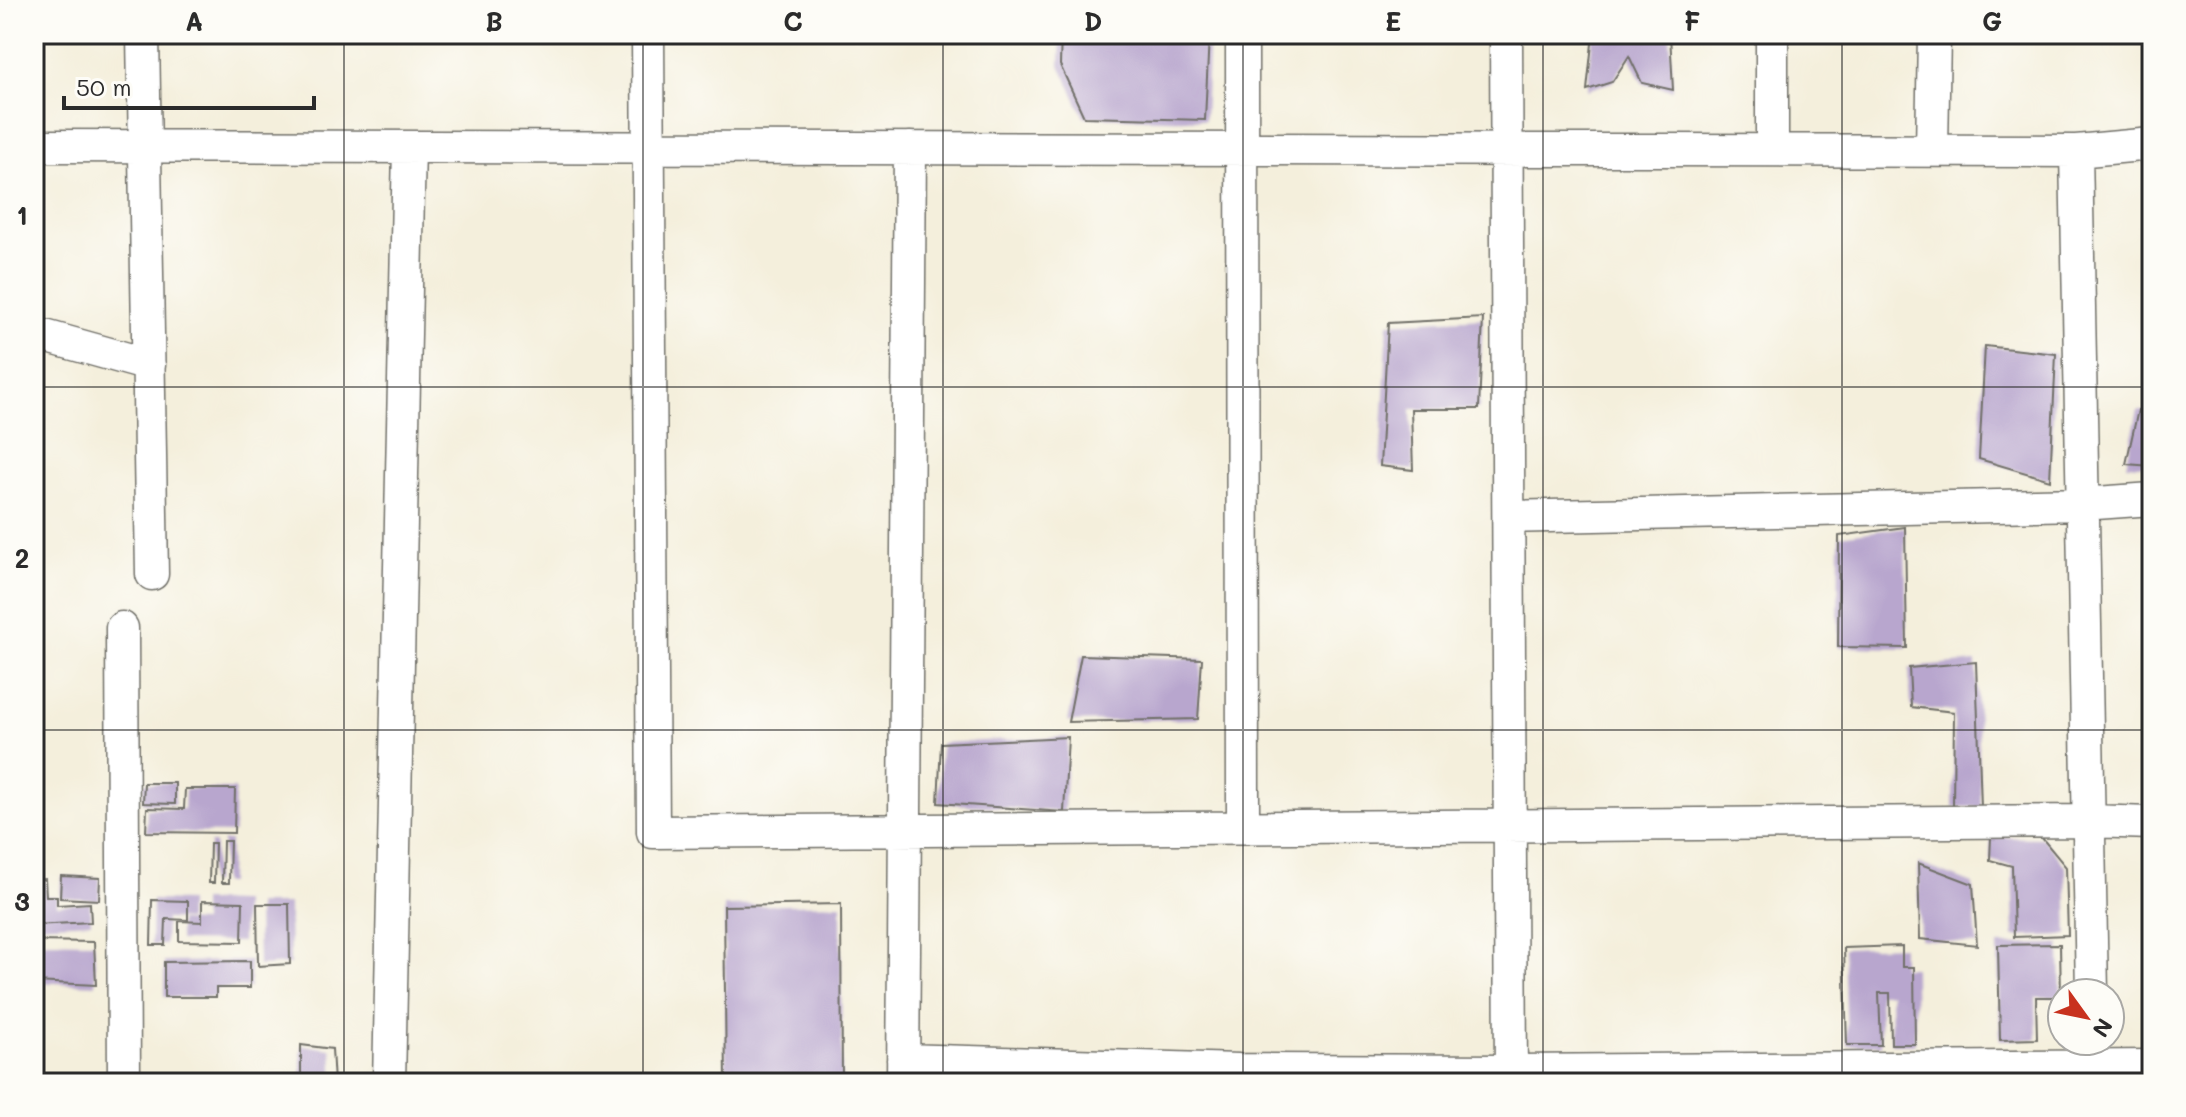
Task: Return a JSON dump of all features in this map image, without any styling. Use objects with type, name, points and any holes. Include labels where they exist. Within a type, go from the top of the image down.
[{"type":"street","points":[[143,34],[152,574]]},
{"type":"street","points":[[648,34],[653,832],[2152,823]]},
{"type":"street","points":[[1242,34],[1243,827]]},
{"type":"street","points":[[1506,34],[1511,1077]]},
{"type":"street","points":[[1772,34],[1772,150]]},
{"type":"street","points":[[1932,150],[1934,34]]},
{"type":"street","points":[[34,146],[2076,151],[2152,144]]},
{"type":"street","points":[[389,1083],[409,147]]},
{"type":"street","points":[[910,148],[903,1071],[1511,1077],[2093,1063],[2152,1066]]},
{"type":"street","points":[[2076,151],[2092,977]]},
{"type":"street","points":[[34,333],[149,365]]},
{"type":"street","points":[[1509,517],[2082,504],[2152,499]]},
{"type":"street","points":[[122,628],[124,1083]]},
{"type":"building","points":[[1061,34],[1209,34],[1205,120],[1084,117],[1060,65]]},
{"type":"building","points":[[1593,34],[1670,34],[1673,90],[1642,83],[1629,56],[1612,82],[1587,90]]},
{"type":"building","points":[[1483,318],[1479,409],[1411,409],[1413,470],[1380,466],[1388,323]]},
{"type":"building","points":[[1985,346],[2056,354],[2050,480],[1979,459]]},
{"type":"building","points":[[2138,410],[2152,410],[2152,466],[2126,464]]},
{"type":"building","points":[[1905,527],[1907,648],[1838,647],[1839,536]]},
{"type":"building","points":[[1081,655],[1202,659],[1198,719],[1068,722]]},
{"type":"building","points":[[1976,662],[1981,807],[1953,807],[1954,712],[1911,707],[1909,668]]},
{"type":"building","points":[[1068,737],[1064,812],[938,803],[941,743]]},
{"type":"building","points":[[144,783],[175,783],[175,804],[143,803]]},
{"type":"building","points":[[185,789],[235,789],[234,833],[146,832],[147,808],[184,809]]},
{"type":"building","points":[[1991,837],[2042,838],[2066,867],[2068,935],[2014,937],[2012,866],[1990,860]]},
{"type":"building","points":[[223,841],[230,841],[229,883],[222,883]]},
{"type":"building","points":[[210,843],[215,843],[214,883],[209,883]]},
{"type":"building","points":[[1918,863],[1973,884],[1977,945],[1920,939]]},
{"type":"building","points":[[61,876],[100,878],[99,900],[60,898]]},
{"type":"building","points":[[45,879],[46,896],[57,896],[57,905],[90,903],[91,922],[34,925],[34,880]]},
{"type":"building","points":[[152,900],[188,901],[188,920],[166,919],[165,945],[151,945]]},
{"type":"building","points":[[202,901],[243,902],[242,942],[179,941],[179,921],[202,922]]},
{"type":"building","points":[[257,904],[289,904],[290,964],[258,966]]},
{"type":"building","points":[[841,904],[842,1083],[726,1083],[724,906]]},
{"type":"building","points":[[34,941],[94,942],[96,985],[34,982]]},
{"type":"building","points":[[2060,944],[2061,977],[2046,977],[2046,997],[2036,997],[2037,1039],[2000,1040],[1998,945]]},
{"type":"building","points":[[1902,946],[1902,967],[1914,967],[1915,1044],[1891,1044],[1890,993],[1879,993],[1881,1045],[1847,1045],[1844,948]]},
{"type":"building","points":[[250,961],[250,988],[216,988],[216,997],[164,997],[164,962]]},
{"type":"building","points":[[301,1045],[332,1049],[334,1083],[301,1083]]}]
